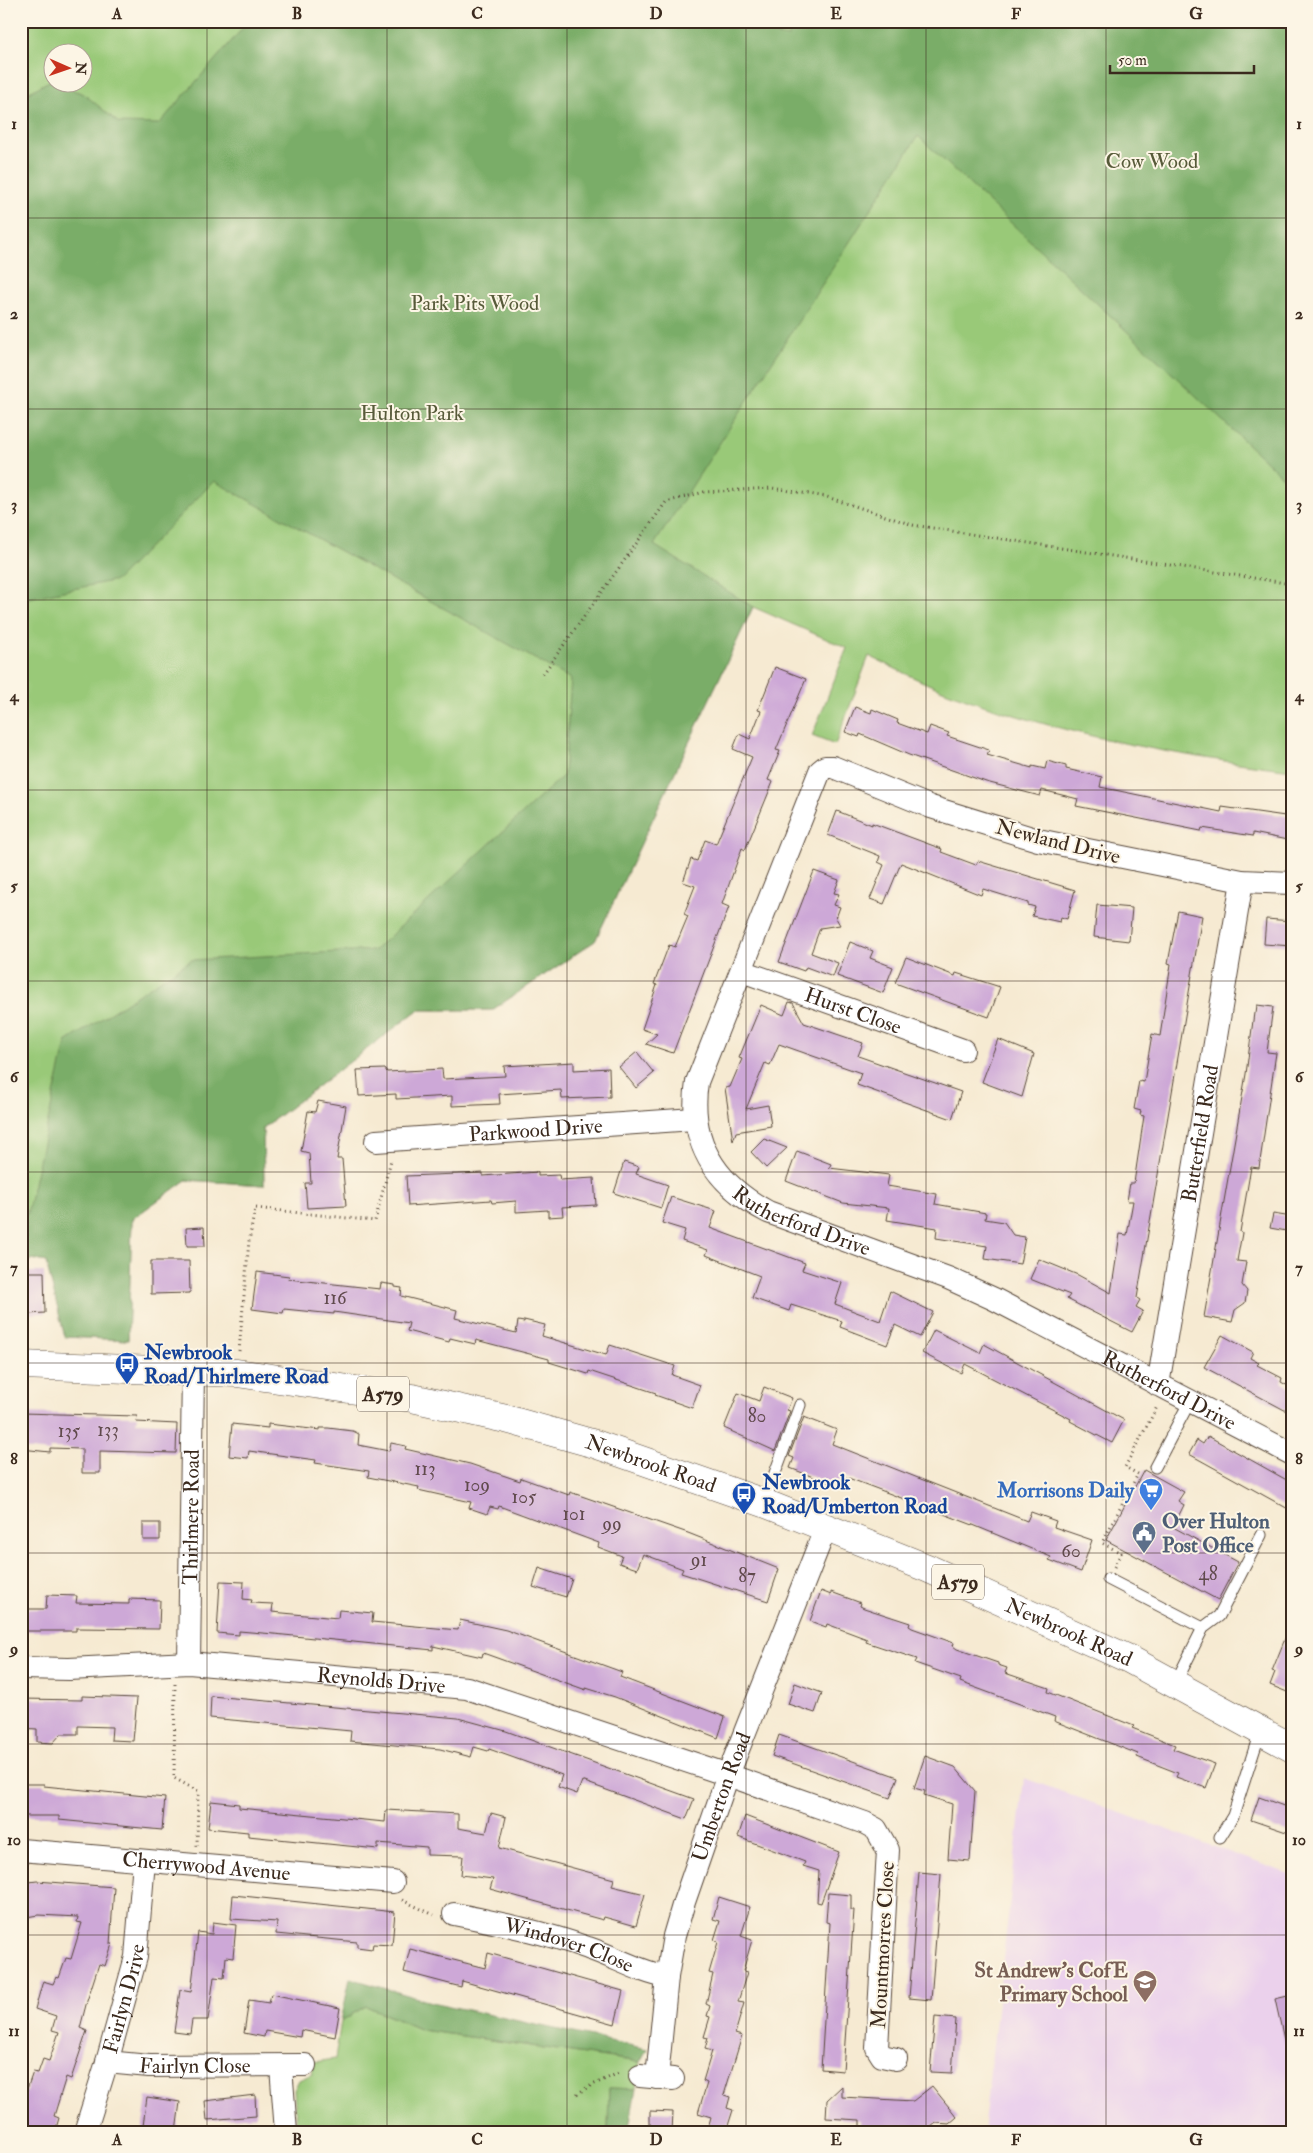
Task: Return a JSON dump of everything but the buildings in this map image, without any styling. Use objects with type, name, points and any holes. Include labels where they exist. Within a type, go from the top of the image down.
[{"type":"highway","name":"Newbrook Road","points":[[21,1365],[237,1373],[412,1398],[506,1419],[595,1444],[764,1503],[927,1568],[1129,1658],[1292,1748]]},
{"type":"street","name":"Rutherford Drive","points":[[833,767],[825,767],[820,771],[697,1082],[694,1119],[700,1144],[713,1164],[729,1185],[747,1201],[768,1212],[948,1278],[1292,1454]]},
{"type":"street","name":"Newland Drive","points":[[833,767],[931,808],[1038,840],[1242,881],[1292,884]]},
{"type":"street","name":"Butterfield Road","points":[[1162,1387],[1242,881]]},
{"type":"street","name":"Hurst Close","points":[[742,970],[963,1051]]},
{"type":"street","name":"Parkwood Drive","points":[[381,1142],[694,1119]]},
{"type":"street","name":"Thirlmere Road","points":[[182,1663],[193,1371]]},
{"type":"street","name":"Umberton Road","points":[[657,2078],[667,1977],[674,1936],[684,1902],[728,1775],[826,1527]]},
{"type":"street","name":"Reynolds Drive","points":[[21,1668],[69,1669],[182,1663],[467,1688],[728,1775]]},
{"type":"street","name":"Mountmorres Close","points":[[728,1775],[865,1823],[876,1829],[884,1840],[889,1860],[877,2048],[882,2056],[896,2058]]},
{"type":"street","name":"Cherrywood Avenue","points":[[21,1850],[393,1882]]},
{"type":"street","name":"Fairlyn Drive","points":[[84,2132],[107,2062],[136,1957],[144,1861]]},
{"type":"street","name":"Windover Close","points":[[462,1922],[550,1935],[590,1948],[648,1973],[667,1977]]},
{"type":"street","name":"Fairlyn Close","points":[[107,2062],[149,2066],[305,2065]]},
{"type":"street","name":"Fairlyn Close","points":[[281,2066],[286,2132]]},
{"type":"lane","points":[[1155,1466],[1190,1401]]},
{"type":"lane","points":[[764,1503],[800,1405]]},
{"type":"lane","points":[[1175,1684],[1203,1628],[1219,1616],[1261,1535]]},
{"type":"lane","points":[[1108,1579],[1203,1628]]},
{"type":"lane","points":[[1220,1836],[1233,1816],[1260,1732]]},
{"type":"path","points":[[543,674],[666,502],[704,492],[772,488],[827,497],[913,525],[1292,584]]},
{"type":"path","points":[[237,1373],[249,1241],[254,1208],[375,1220],[381,1142]]},
{"type":"path","points":[[1108,1579],[1121,1553],[1102,1543],[1138,1474],[1125,1467],[1162,1387]]},
{"type":"path","points":[[182,1663],[174,1778],[198,1791],[196,1865]]},
{"type":"path","points":[[393,1882],[401,1900],[443,1919],[462,1922]]},
{"type":"path","points":[[578,2094],[612,2075],[622,2072],[657,2078]]},
{"type":"shaded area","name":"St Andrew's CofE Primary School","points":[[1024,1778],[1292,1875],[1292,2132],[983,2132]]},
{"type":"green space","name":"Hulton Park","points":[[21,21],[1292,21],[1292,770],[1160,750],[1029,720],[945,691],[869,656],[835,745],[812,736],[847,648],[753,607],[595,941],[492,1010],[418,1010],[263,1128],[264,1185],[186,1180],[132,1219],[128,1340],[65,1337],[46,1262],[32,1259],[21,1267]]},
{"type":"green space","name":"Park Pits Wood","points":[[249,21],[705,21],[788,37],[793,21],[1292,21],[1292,479],[1286,480],[918,136],[654,545],[753,607],[595,941],[492,1010],[418,1010],[263,1128],[264,1185],[186,1180],[132,1219],[128,1340],[65,1337],[46,1262],[32,1259],[21,1267],[21,1214],[27,1214],[66,1042],[191,960],[375,950],[564,775],[571,679],[214,481],[117,580],[29,598],[21,596],[21,97],[42,85],[42,92],[79,92],[84,94],[119,123],[159,124]]},
{"type":"green space","points":[[350,1978],[431,2002],[647,2049],[640,2062],[422,2030],[366,2006],[341,2021]]},
{"type":"green space","points":[[366,2006],[422,2030],[640,2062],[636,2089],[609,2088],[608,2132],[297,2132],[294,2090],[299,2080],[312,2074],[314,2062],[335,2059],[341,2021]]},
{"type":"green space","points":[[609,2088],[636,2089],[628,2132],[608,2132]]},
{"type":"place","name":"Newbrook Road/Thirlmere Road","points":[[127,1385]]},
{"type":"place","name":"Morrisons Daily","points":[[1151,1511]]},
{"type":"place","name":"Newbrook Road/Umberton Road","points":[[744,1515]]},
{"type":"place","name":"Over Hulton Post Office","points":[[1144,1554]]},
{"type":"place","name":"St Andrew's CofE Primary School","points":[[1145,2003]]},
{"type":"park label","name":"Cow Wood","points":[[1152,161]]}]
